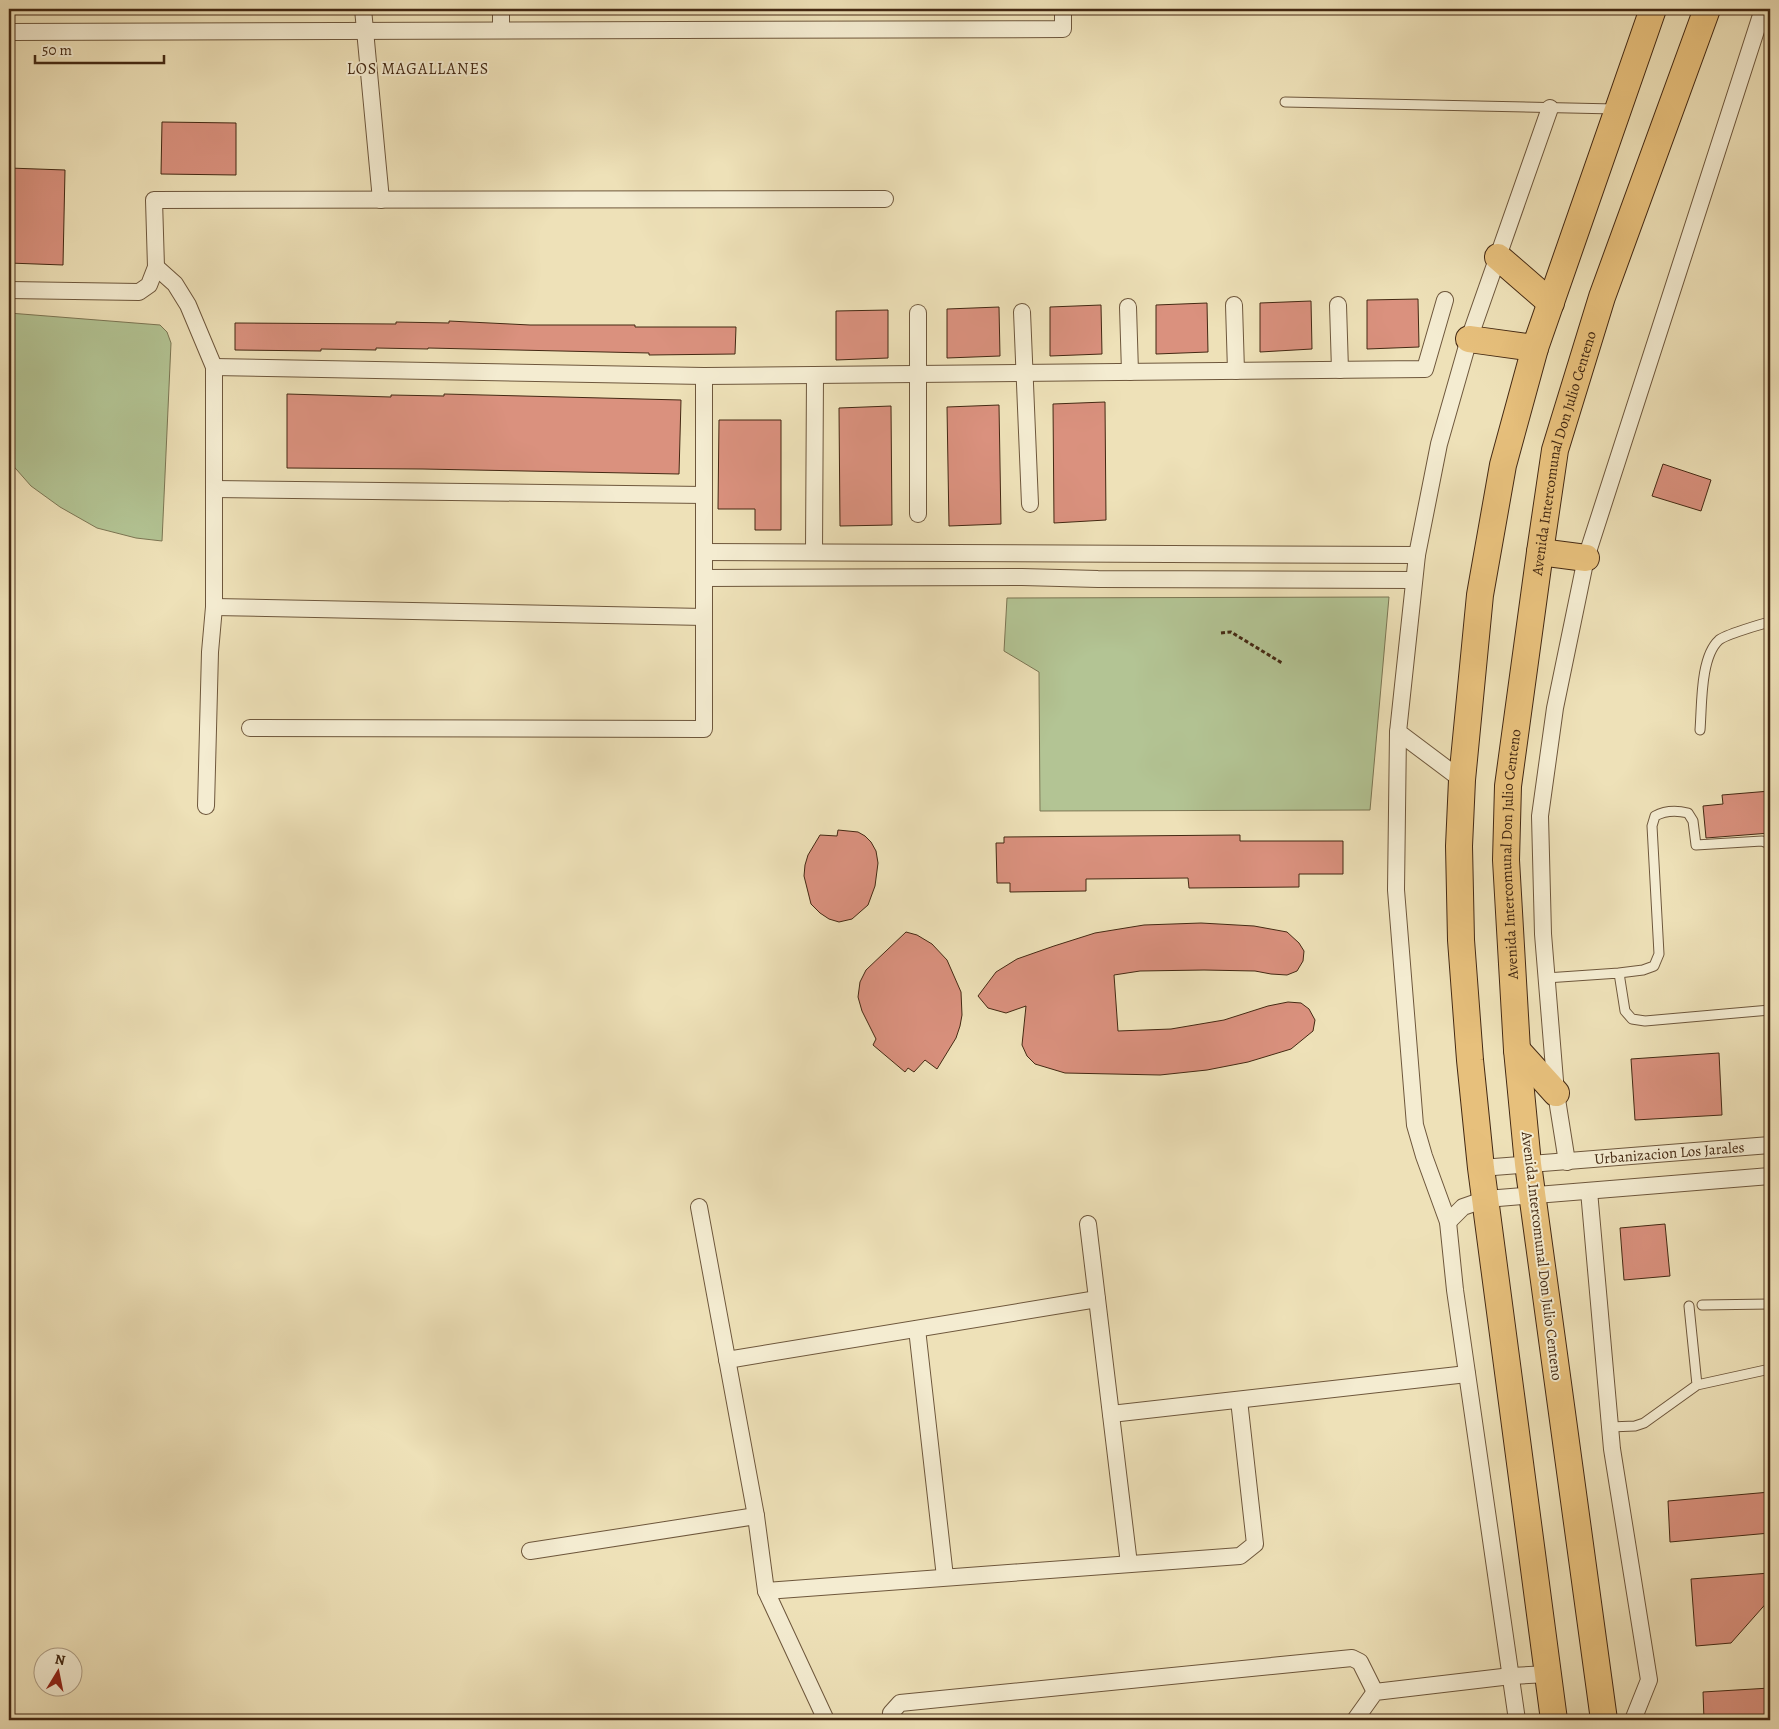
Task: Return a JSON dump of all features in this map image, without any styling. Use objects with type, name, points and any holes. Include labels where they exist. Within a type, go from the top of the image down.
[{"type":"main road","points":[[1554,1720],[1481,1168],[1461,940],[1460,846],[1462,780],[1482,586],[1503,465],[1535,348],[1653,9]]},
{"type":"main road","name":"Avenida Intercomunal Don Julio Centeno","points":[[1604,1720],[1528,1164],[1517,1050],[1506,860],[1508,786],[1556,450],[1602,297],[1707,9]]},
{"type":"main road","points":[[1498,257],[1551,303]]},
{"type":"main road","points":[[1469,339],[1535,348]]},
{"type":"main road","points":[[1540,552],[1586,558]]},
{"type":"main road","points":[[1517,1050],[1556,1093]]},
{"type":"street","points":[[363,9],[381,200]]},
{"type":"street","points":[[501,9],[501,30]]},
{"type":"street","points":[[9,32],[1063,29],[1063,9]]},
{"type":"street","name":"Avenida Intercomunal Don Julio Centeno","points":[[1567,1162],[1556,1093],[1543,934],[1540,816],[1555,708],[1586,558],[1763,9]]},
{"type":"street","points":[[1517,1720],[1455,1290],[1448,1222],[1415,1125],[1396,890],[1398,732],[1417,556],[1439,444],[1469,339],[1550,108]]},
{"type":"street","points":[[9,290],[139,292],[149,285],[156,267],[154,200],[885,199]]},
{"type":"street","points":[[156,267],[175,284],[188,305],[214,367],[214,607],[210,652],[206,806]]},
{"type":"street","points":[[214,367],[704,376],[1425,369],[1445,300]]},
{"type":"street","points":[[1338,304],[1340,370]]},
{"type":"street","points":[[1234,305],[1236,371]]},
{"type":"street","points":[[1128,307],[1130,372]]},
{"type":"street","points":[[1022,312],[1030,504]]},
{"type":"street","points":[[918,313],[918,514]]},
{"type":"street","points":[[814,552],[815,375]]},
{"type":"street","points":[[250,728],[704,729],[704,376]]},
{"type":"street","points":[[214,489],[704,495]]},
{"type":"street","points":[[704,552],[1417,556]]},
{"type":"street","points":[[1022,553],[1022,577]]},
{"type":"street","points":[[704,578],[1022,577],[1414,580]]},
{"type":"street","points":[[214,607],[704,616]]},
{"type":"street","points":[[1398,732],[1462,780]]},
{"type":"street","name":"Urbanizacion Los Jarales","points":[[1481,1168],[1770,1145]]},
{"type":"street","name":"Urbanizacion Los Jarales","points":[[1448,1222],[1463,1207],[1486,1199],[1770,1176]]},
{"type":"street","points":[[1589,1190],[1612,1449],[1649,1680],[1633,1720]]},
{"type":"street","points":[[699,1207],[756,1516],[766,1591],[826,1720]]},
{"type":"street","points":[[1088,1224],[1129,1564]]},
{"type":"street","points":[[727,1360],[1097,1299]]},
{"type":"street","points":[[917,1329],[945,1577]]},
{"type":"street","points":[[1111,1414],[1467,1374]]},
{"type":"street","points":[[766,1591],[1240,1556],[1255,1544],[1239,1400]]},
{"type":"street","points":[[530,1551],[756,1516]]},
{"type":"street","points":[[894,1720],[891,1713],[900,1704],[1352,1658],[1360,1662],[1375,1692]]},
{"type":"street","points":[[1355,1720],[1375,1692],[1510,1676],[1548,1674]]},
{"type":"lane","points":[[1286,102],[1618,109]]},
{"type":"lane","points":[[1700,730],[1705,678],[1710,651],[1720,639],[1770,622]]},
{"type":"lane","points":[[1546,978],[1619,973],[1643,970],[1654,966],[1659,954],[1652,826],[1655,816],[1663,812],[1679,810],[1688,813],[1693,821],[1696,845],[1762,841],[1770,844]]},
{"type":"lane","points":[[1619,973],[1625,1011],[1632,1019],[1645,1021],[1770,1010]]},
{"type":"lane","points":[[1702,1305],[1770,1304]]},
{"type":"lane","points":[[1689,1306],[1697,1385]]},
{"type":"lane","points":[[1610,1427],[1635,1426],[1644,1423],[1697,1385],[1770,1369]]},
{"type":"path","points":[[1222,633],[1231,632],[1282,663]]},
{"type":"green space","points":[[9,313],[160,325],[167,332],[171,343],[162,541],[136,538],[97,528],[60,507],[31,486],[9,461]]},
{"type":"green space","points":[[1389,597],[1370,810],[1040,811],[1039,672],[1004,651],[1007,598]]},
{"type":"building","points":[[162,122],[236,123],[236,175],[161,174]]},
{"type":"building","points":[[9,168],[65,170],[63,265],[9,263]]},
{"type":"building","points":[[1418,299],[1419,347],[1367,349],[1367,300]]},
{"type":"building","points":[[1311,301],[1312,349],[1260,352],[1260,303]]},
{"type":"building","points":[[1207,303],[1208,352],[1156,354],[1156,305]]},
{"type":"building","points":[[1101,305],[1102,354],[1050,356],[1050,307]]},
{"type":"building","points":[[999,307],[1000,356],[947,358],[947,309]]},
{"type":"building","points":[[888,310],[888,358],[836,360],[836,311]]},
{"type":"building","points":[[449,321],[530,325],[736,327],[735,354],[649,355],[649,353],[428,348],[376,348],[376,350],[321,349],[321,351],[235,350],[235,323],[396,324],[396,322],[449,323]]},
{"type":"building","points":[[287,394],[391,397],[391,395],[444,396],[444,394],[681,400],[679,474],[287,468]]},
{"type":"building","points":[[1105,402],[1106,520],[1054,523],[1053,404]]},
{"type":"building","points":[[999,405],[1001,524],[949,526],[947,407]]},
{"type":"building","points":[[891,406],[892,525],[840,526],[839,408]]},
{"type":"building","points":[[719,420],[781,420],[781,530],[755,530],[755,509],[718,509]]},
{"type":"building","points":[[1663,464],[1711,480],[1701,511],[1652,496]]},
{"type":"building","points":[[1770,791],[1770,833],[1706,838],[1703,806],[1723,804],[1722,795]]},
{"type":"building","points":[[838,830],[858,832],[865,836],[876,851],[878,863],[875,886],[868,905],[852,919],[839,922],[829,919],[811,904],[804,876],[808,855],[820,835],[837,836]]},
{"type":"building","points":[[1240,835],[1240,841],[1343,841],[1343,874],[1299,874],[1299,887],[1189,888],[1188,878],[1086,879],[1086,891],[1010,892],[1010,883],[997,883],[996,843],[1004,843],[1004,837]]},
{"type":"building","points":[[1201,923],[1254,926],[1287,932],[1299,943],[1304,951],[1303,961],[1297,971],[1287,975],[1255,971],[1204,970],[1140,971],[1114,975],[1118,1031],[1171,1029],[1224,1020],[1268,1006],[1288,1002],[1301,1003],[1309,1009],[1315,1020],[1313,1031],[1291,1049],[1248,1062],[1207,1070],[1160,1075],[1065,1073],[1035,1064],[1027,1056],[1022,1045],[1026,1006],[1006,1013],[988,1008],[978,996],[996,972],[1017,959],[1054,946],[1095,933],[1144,925]]},
{"type":"building","points":[[906,932],[917,935],[932,944],[947,960],[961,992],[962,1015],[960,1026],[956,1038],[937,1069],[925,1060],[914,1072],[908,1068],[905,1072],[873,1045],[876,1039],[862,1011],[858,997],[860,982],[866,970]]},
{"type":"building","points":[[1719,1053],[1722,1115],[1635,1120],[1631,1059]]},
{"type":"building","points":[[1665,1224],[1670,1276],[1624,1280],[1620,1228]]},
{"type":"building","points":[[1770,1492],[1770,1533],[1670,1542],[1668,1501]]},
{"type":"building","points":[[1770,1573],[1770,1599],[1731,1643],[1696,1646],[1691,1579]]},
{"type":"building","points":[[1770,1688],[1770,1720],[1704,1720],[1703,1692]]},
{"type":"district","name":"LOS MAGALLANES","points":[[418,69]]}]
